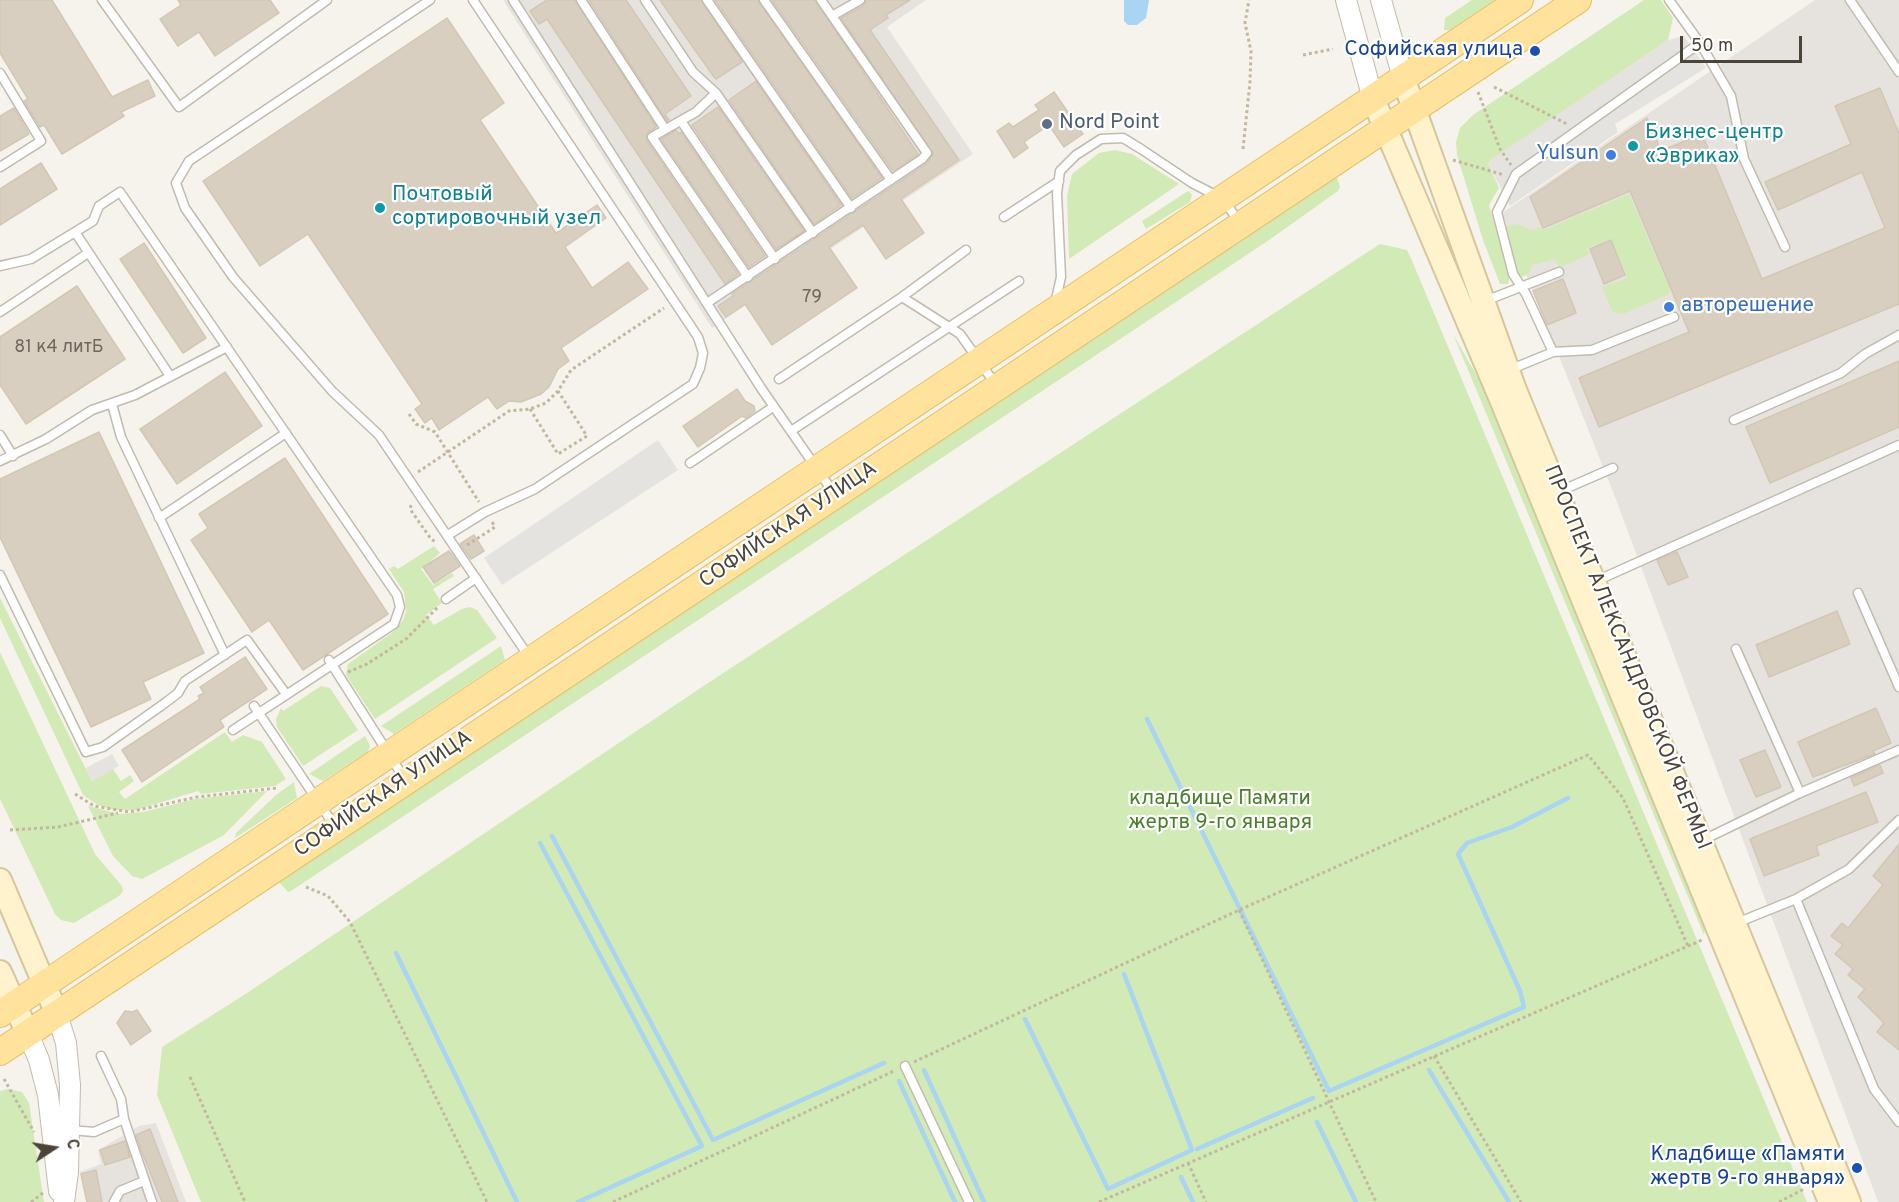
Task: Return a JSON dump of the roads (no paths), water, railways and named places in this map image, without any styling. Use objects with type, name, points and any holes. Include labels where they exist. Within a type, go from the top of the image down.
[{"type":"main road","name":"СОФИЙСКАЯ УЛИЦА","points":[[7,1010],[1520,0]]},
{"type":"main road","name":"СОФИЙСКАЯ УЛИЦА","points":[[0,1052],[1578,0]]},
{"type":"main road","name":"ПРОСПЕКТ АЛЕКСАНДРОВСКОЙ ФЕРМЫ","points":[[1403,78],[1508,370],[1701,841],[1718,931],[1849,1202]]},
{"type":"main road","name":"ПРОСПЕКТ АЛЕКСАНДРОВСКОЙ ФЕРМЫ","points":[[1373,99],[1500,397],[1830,1202]]},
{"type":"main road","points":[[0,880],[57,1014]]},
{"type":"main road","points":[[0,972],[7,1010],[28,1034]]},
{"type":"street","points":[[1346,0],[1373,99]]},
{"type":"street","points":[[1381,0],[1403,78]]},
{"type":"street","points":[[54,1134],[70,1085],[66,1043],[57,1014]]},
{"type":"street","points":[[28,1034],[39,1060],[48,1095],[63,1202]]},
{"type":"lane","points":[[102,0],[179,107],[327,0]]},
{"type":"lane","points":[[309,0],[315,9]]},
{"type":"lane","points":[[430,0],[189,161],[176,183],[185,208],[233,277],[332,391],[379,435],[531,660]]},
{"type":"lane","points":[[448,535],[485,512],[535,489],[693,384],[703,353],[698,337],[474,0]]},
{"type":"lane","points":[[513,0],[773,406],[835,495]]},
{"type":"lane","points":[[581,0],[665,129]]},
{"type":"lane","points":[[645,0],[693,72],[716,93],[813,233]]},
{"type":"lane","points":[[707,0],[851,208]]},
{"type":"lane","points":[[764,0],[891,180]]},
{"type":"lane","points":[[707,303],[775,260],[922,159],[927,153],[821,0]]},
{"type":"lane","points":[[832,16],[860,0]]},
{"type":"lane","points":[[1670,0],[1700,43],[1731,96],[1744,159],[1785,247]]},
{"type":"lane","points":[[1850,0],[1899,72]]},
{"type":"lane","points":[[1553,352],[1513,274],[1497,212],[1515,176],[1700,43]]},
{"type":"lane","points":[[0,73],[41,141],[0,167]]},
{"type":"lane","points":[[716,93],[681,121],[652,137],[748,277]]},
{"type":"lane","points":[[681,121],[775,260]]},
{"type":"lane","points":[[1053,313],[1060,277],[1060,171],[1076,155],[1101,139],[1123,138],[1192,183],[1223,199],[1241,224]]},
{"type":"lane","points":[[1004,217],[1059,181]]},
{"type":"lane","points":[[0,266],[32,259],[93,221],[99,206],[120,192],[397,596],[400,607],[394,624],[286,694],[256,710],[233,730]]},
{"type":"lane","points":[[75,232],[170,376]]},
{"type":"lane","points":[[779,379],[902,297],[966,250]]},
{"type":"lane","points":[[0,312],[88,253]]},
{"type":"lane","points":[[1485,302],[1559,272]]},
{"type":"lane","points":[[791,431],[1019,281]]},
{"type":"lane","points":[[902,297],[960,334],[997,387]]},
{"type":"lane","points":[[1508,370],[1553,352],[1592,350],[1674,317]]},
{"type":"lane","points":[[1734,420],[1841,373],[1865,354],[1899,335]]},
{"type":"lane","points":[[0,461],[13,456],[92,410],[112,404],[227,347]]},
{"type":"lane","points":[[112,404],[121,437],[225,655]]},
{"type":"lane","points":[[690,463],[773,406]]},
{"type":"lane","points":[[159,518],[286,433]]},
{"type":"lane","points":[[0,435],[13,456]]},
{"type":"lane","points":[[1594,582],[1899,445]]},
{"type":"lane","points":[[1558,492],[1613,468]]},
{"type":"lane","points":[[0,575],[86,753],[102,747],[165,703],[178,693],[185,681],[247,640],[286,694]]},
{"type":"lane","points":[[446,599],[476,578]]},
{"type":"lane","points":[[1858,593],[1896,671],[1899,687]]},
{"type":"lane","points":[[1736,649],[1800,793]]},
{"type":"lane","points":[[331,663],[406,780]]},
{"type":"lane","points":[[256,710],[335,827]]},
{"type":"lane","points":[[1701,841],[1800,793],[1899,750]]},
{"type":"lane","points":[[1718,931],[1796,899],[1849,869],[1899,820]]},
{"type":"lane","points":[[1796,899],[1874,1089],[1899,1122]]},
{"type":"lane","points":[[101,1056],[121,1099],[124,1119],[152,1202]]},
{"type":"lane","points":[[905,1065],[969,1202]]},
{"type":"lane","points":[[54,1134],[94,1132],[124,1119]]},
{"type":"lane","points":[[114,1202],[120,1191],[144,1181]]},
{"type":"water","points":[[1124,0],[1149,0],[1146,18],[1137,25],[1128,25],[1124,21]]},
{"type":"waterway","points":[[1147,719],[1329,1091],[1524,1007],[1520,991],[1458,854],[1467,843],[1512,827],[1568,798]]},
{"type":"waterway","points":[[552,836],[713,1140],[884,1063]]},
{"type":"waterway","points":[[540,843],[702,1146],[578,1202]]},
{"type":"waterway","points":[[396,953],[517,1202]]},
{"type":"waterway","points":[[1025,1019],[1108,1189],[1192,1150],[1124,974]]},
{"type":"waterway","points":[[924,1070],[984,1202]]},
{"type":"waterway","points":[[1429,1070],[1509,1202]]},
{"type":"waterway","points":[[899,1081],[955,1202]]},
{"type":"waterway","points":[[1197,1149],[1313,1098]]},
{"type":"waterway","points":[[1317,1122],[1356,1202]]},
{"type":"waterway","points":[[1181,1177],[1193,1202]]},
{"type":"place","name":"Софийская улица","points":[[1535,51]]},
{"type":"place","name":"Nord Point","points":[[1047,124]]},
{"type":"place","name":"Бизнес-центр «Эврика»","points":[[1633,146]]},
{"type":"place","name":"Yulsun","points":[[1611,155]]},
{"type":"place","name":"Почтовый сортировочный узел","points":[[380,208]]},
{"type":"place","name":"авторешение","points":[[1669,307]]},
{"type":"place","name":"Кладбище «Памяти жертв 9-го января»","points":[[1857,1168]]},
{"type":"park label","name":"кладбище Памяти жертв 9-го января","points":[[1220,812]]}]
